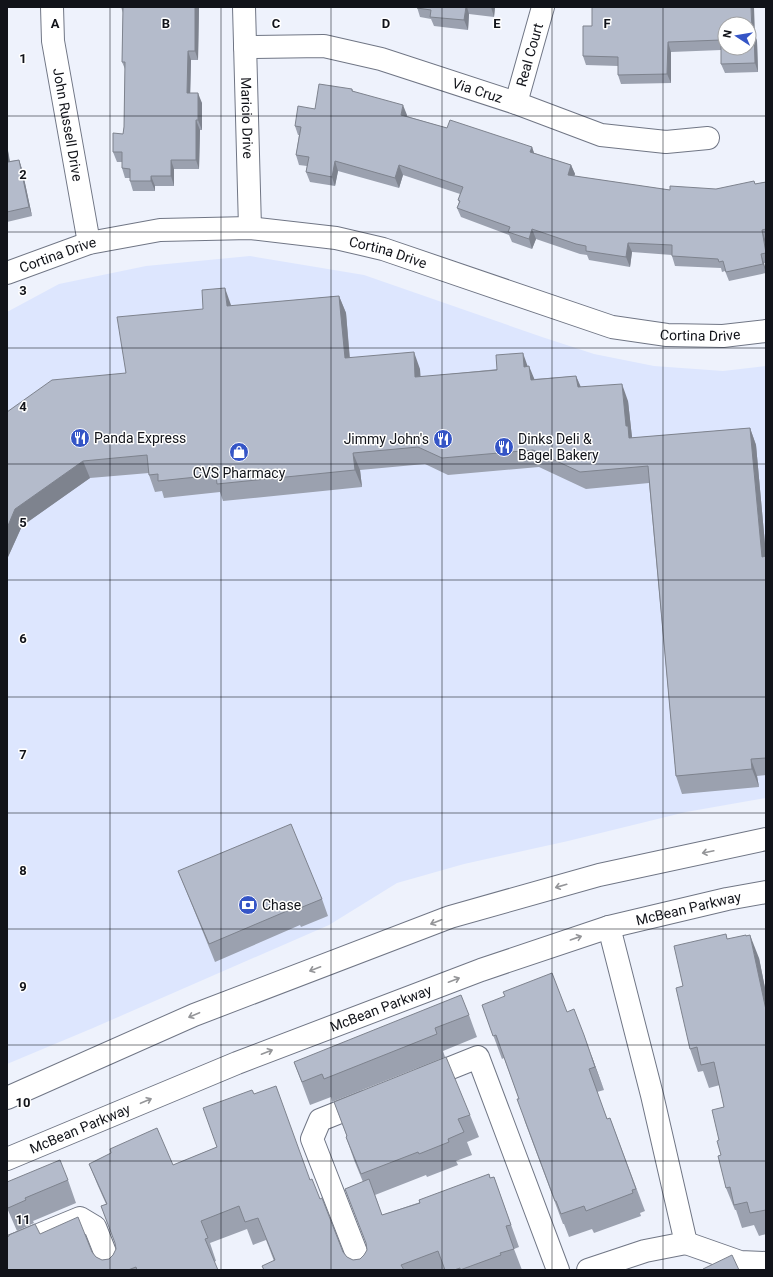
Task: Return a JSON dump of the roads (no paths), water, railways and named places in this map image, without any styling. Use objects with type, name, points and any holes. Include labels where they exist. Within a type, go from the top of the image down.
[{"type":"street","name":"John Russell Drive","points":[[52,7],[53,41],[89,243]]},
{"type":"street","name":"Maricio Drive","points":[[244,7],[250,228]]},
{"type":"street","name":"Real Court","points":[[516,103],[543,7]]},
{"type":"street","name":"Via Cruz","points":[[245,47],[324,46],[381,59],[516,103],[601,135],[666,142],[708,138]]},
{"type":"street","name":"Cortina Drive","points":[[7,273],[89,243],[160,230],[250,228],[336,238],[383,249],[612,327],[666,335],[723,336],[766,331]]},
{"type":"street","points":[[7,1098],[199,1013],[450,917],[599,875],[766,839]]},
{"type":"street","name":"McBean Parkway","points":[[7,1159],[237,1063],[482,970],[609,927],[727,899],[766,892]]},
{"type":"street","points":[[609,927],[652,1095],[686,1243]]},
{"type":"street","points":[[406,1086],[478,1057],[558,1270]]},
{"type":"street","points":[[363,1270],[312,1139],[320,1120],[385,1094]]},
{"type":"street","points":[[7,1248],[80,1218],[95,1227],[112,1270]]},
{"type":"street","points":[[588,1270],[646,1251],[686,1243],[740,1262],[766,1263]]},
{"type":"place","name":"Panda Express","points":[[80,438]]},
{"type":"place","name":"Jimmy John's","points":[[443,439]]},
{"type":"place","name":"Dinks Deli & Bagel Bakery","points":[[504,447]]},
{"type":"place","name":"CVS Pharmacy","points":[[239,452]]},
{"type":"place","name":"Chase","points":[[248,905]]}]
